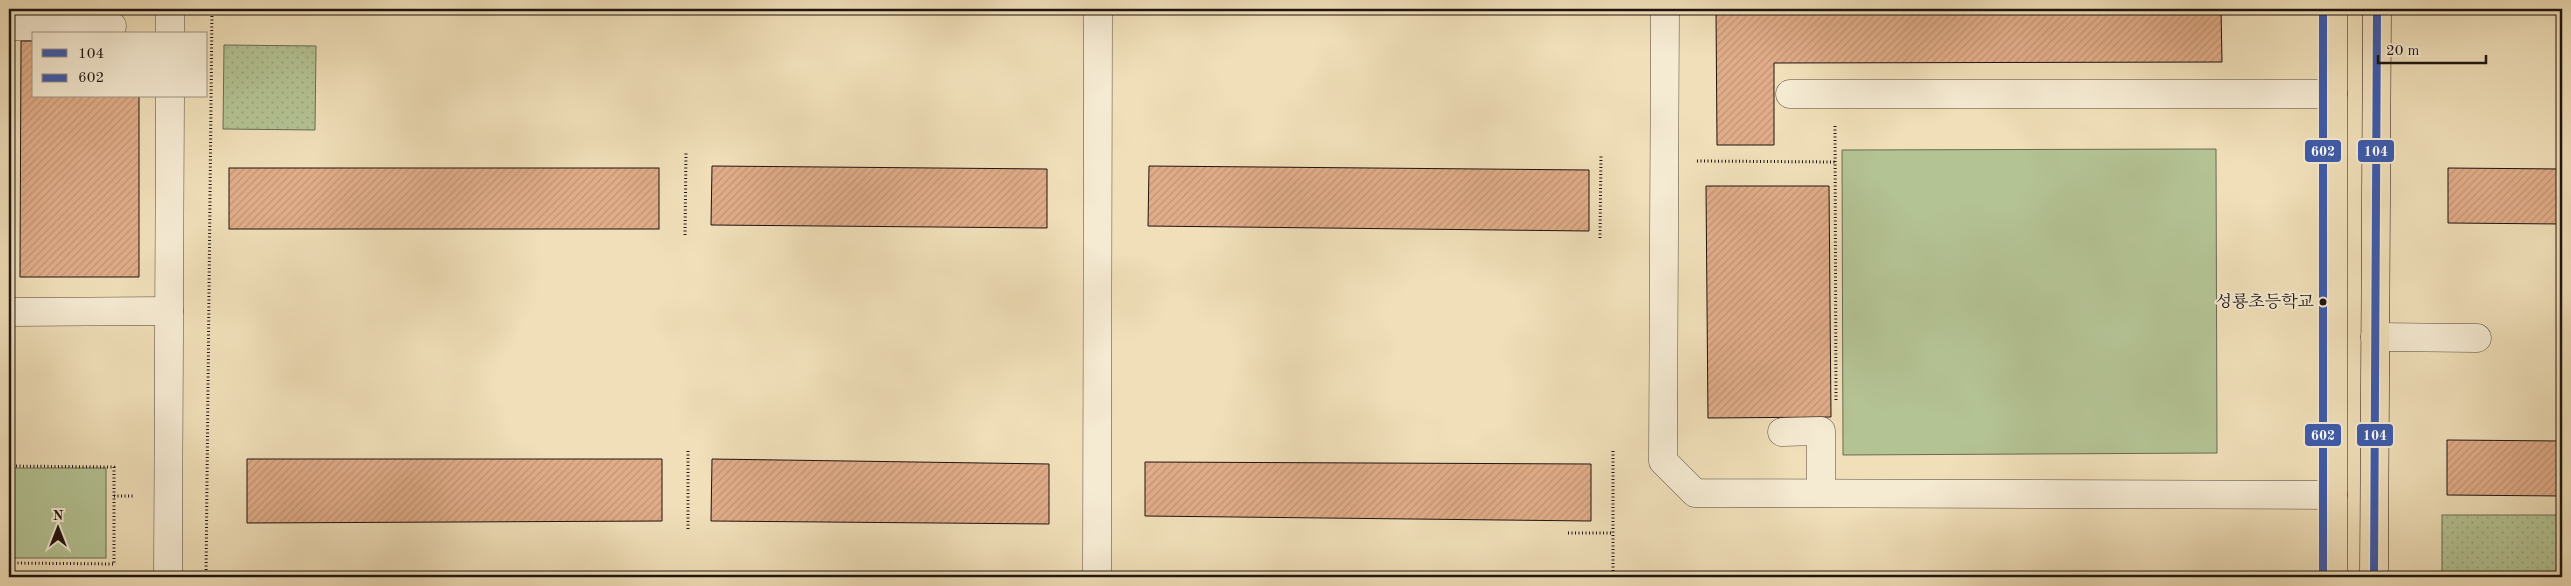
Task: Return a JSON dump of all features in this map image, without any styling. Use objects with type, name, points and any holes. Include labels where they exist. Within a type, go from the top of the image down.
[{"type":"main road","points":[[2333,9],[2333,577]]},
{"type":"main road","points":[[2374,577],[2377,9]]},
{"type":"street","points":[[170,9],[170,32]]},
{"type":"street","points":[[1097,577],[1098,9]]},
{"type":"street","points":[[1665,9],[1663,461],[1695,493],[2333,495]]},
{"type":"street","points":[[9,26],[112,26]]},
{"type":"street","points":[[1790,94],[2333,94]]},
{"type":"street","points":[[168,577],[170,98]]},
{"type":"street","points":[[9,312],[169,311]]},
{"type":"street","points":[[2375,337],[2477,338]]},
{"type":"street","points":[[1782,432],[1821,431],[1821,493]]},
{"type":"path","points":[[206,577],[212,9]]},
{"type":"path","points":[[1821,431],[1836,415],[1834,94]]},
{"type":"path","points":[[685,235],[686,152]]},
{"type":"path","points":[[1600,238],[1601,154]]},
{"type":"path","points":[[1692,161],[1835,162]]},
{"type":"path","points":[[688,451],[688,530]]},
{"type":"path","points":[[1613,451],[1613,573]]},
{"type":"path","points":[[9,466],[114,466],[114,564],[9,563]]},
{"type":"path","points":[[114,496],[141,496]]},
{"type":"path","points":[[1568,533],[1613,533]]},
{"type":"path","points":[[1567,573],[1671,576],[2272,577]]},
{"type":"green space","points":[[224,45],[316,46],[315,130],[223,129]]},
{"type":"green space","points":[[2216,149],[2217,453],[1843,455],[1842,150]]},
{"type":"green space","points":[[9,468],[106,468],[106,558],[9,558]]},
{"type":"green space","points":[[2442,515],[2562,515],[2562,577],[2442,577]]},
{"type":"building","points":[[1716,9],[2221,9],[2222,62],[1774,63],[1774,145],[1717,145]]},
{"type":"building","points":[[21,41],[32,41],[32,98],[139,98],[139,277],[20,277]]},
{"type":"building","points":[[712,166],[1047,169],[1047,228],[711,225]]},
{"type":"building","points":[[1149,166],[1589,170],[1589,231],[1148,226]]},
{"type":"building","points":[[229,168],[659,168],[659,229],[229,229]]},
{"type":"building","points":[[2448,168],[2562,169],[2562,224],[2448,223]]},
{"type":"building","points":[[1706,186],[1829,186],[1831,417],[1708,418]]},
{"type":"building","points":[[2447,440],[2562,441],[2562,496],[2447,495]]},
{"type":"building","points":[[247,459],[662,459],[662,521],[247,523]]},
{"type":"building","points":[[712,459],[1049,464],[1049,524],[711,521]]},
{"type":"building","points":[[1145,462],[1591,464],[1591,521],[1145,516]]},
{"type":"transit line","name":"602","points":[[2323,9],[2323,577]]},
{"type":"transit line","name":"104","points":[[2374,577],[2377,9]]},
{"type":"place","name":"성룡초등학교","points":[[2323,302]]}]
